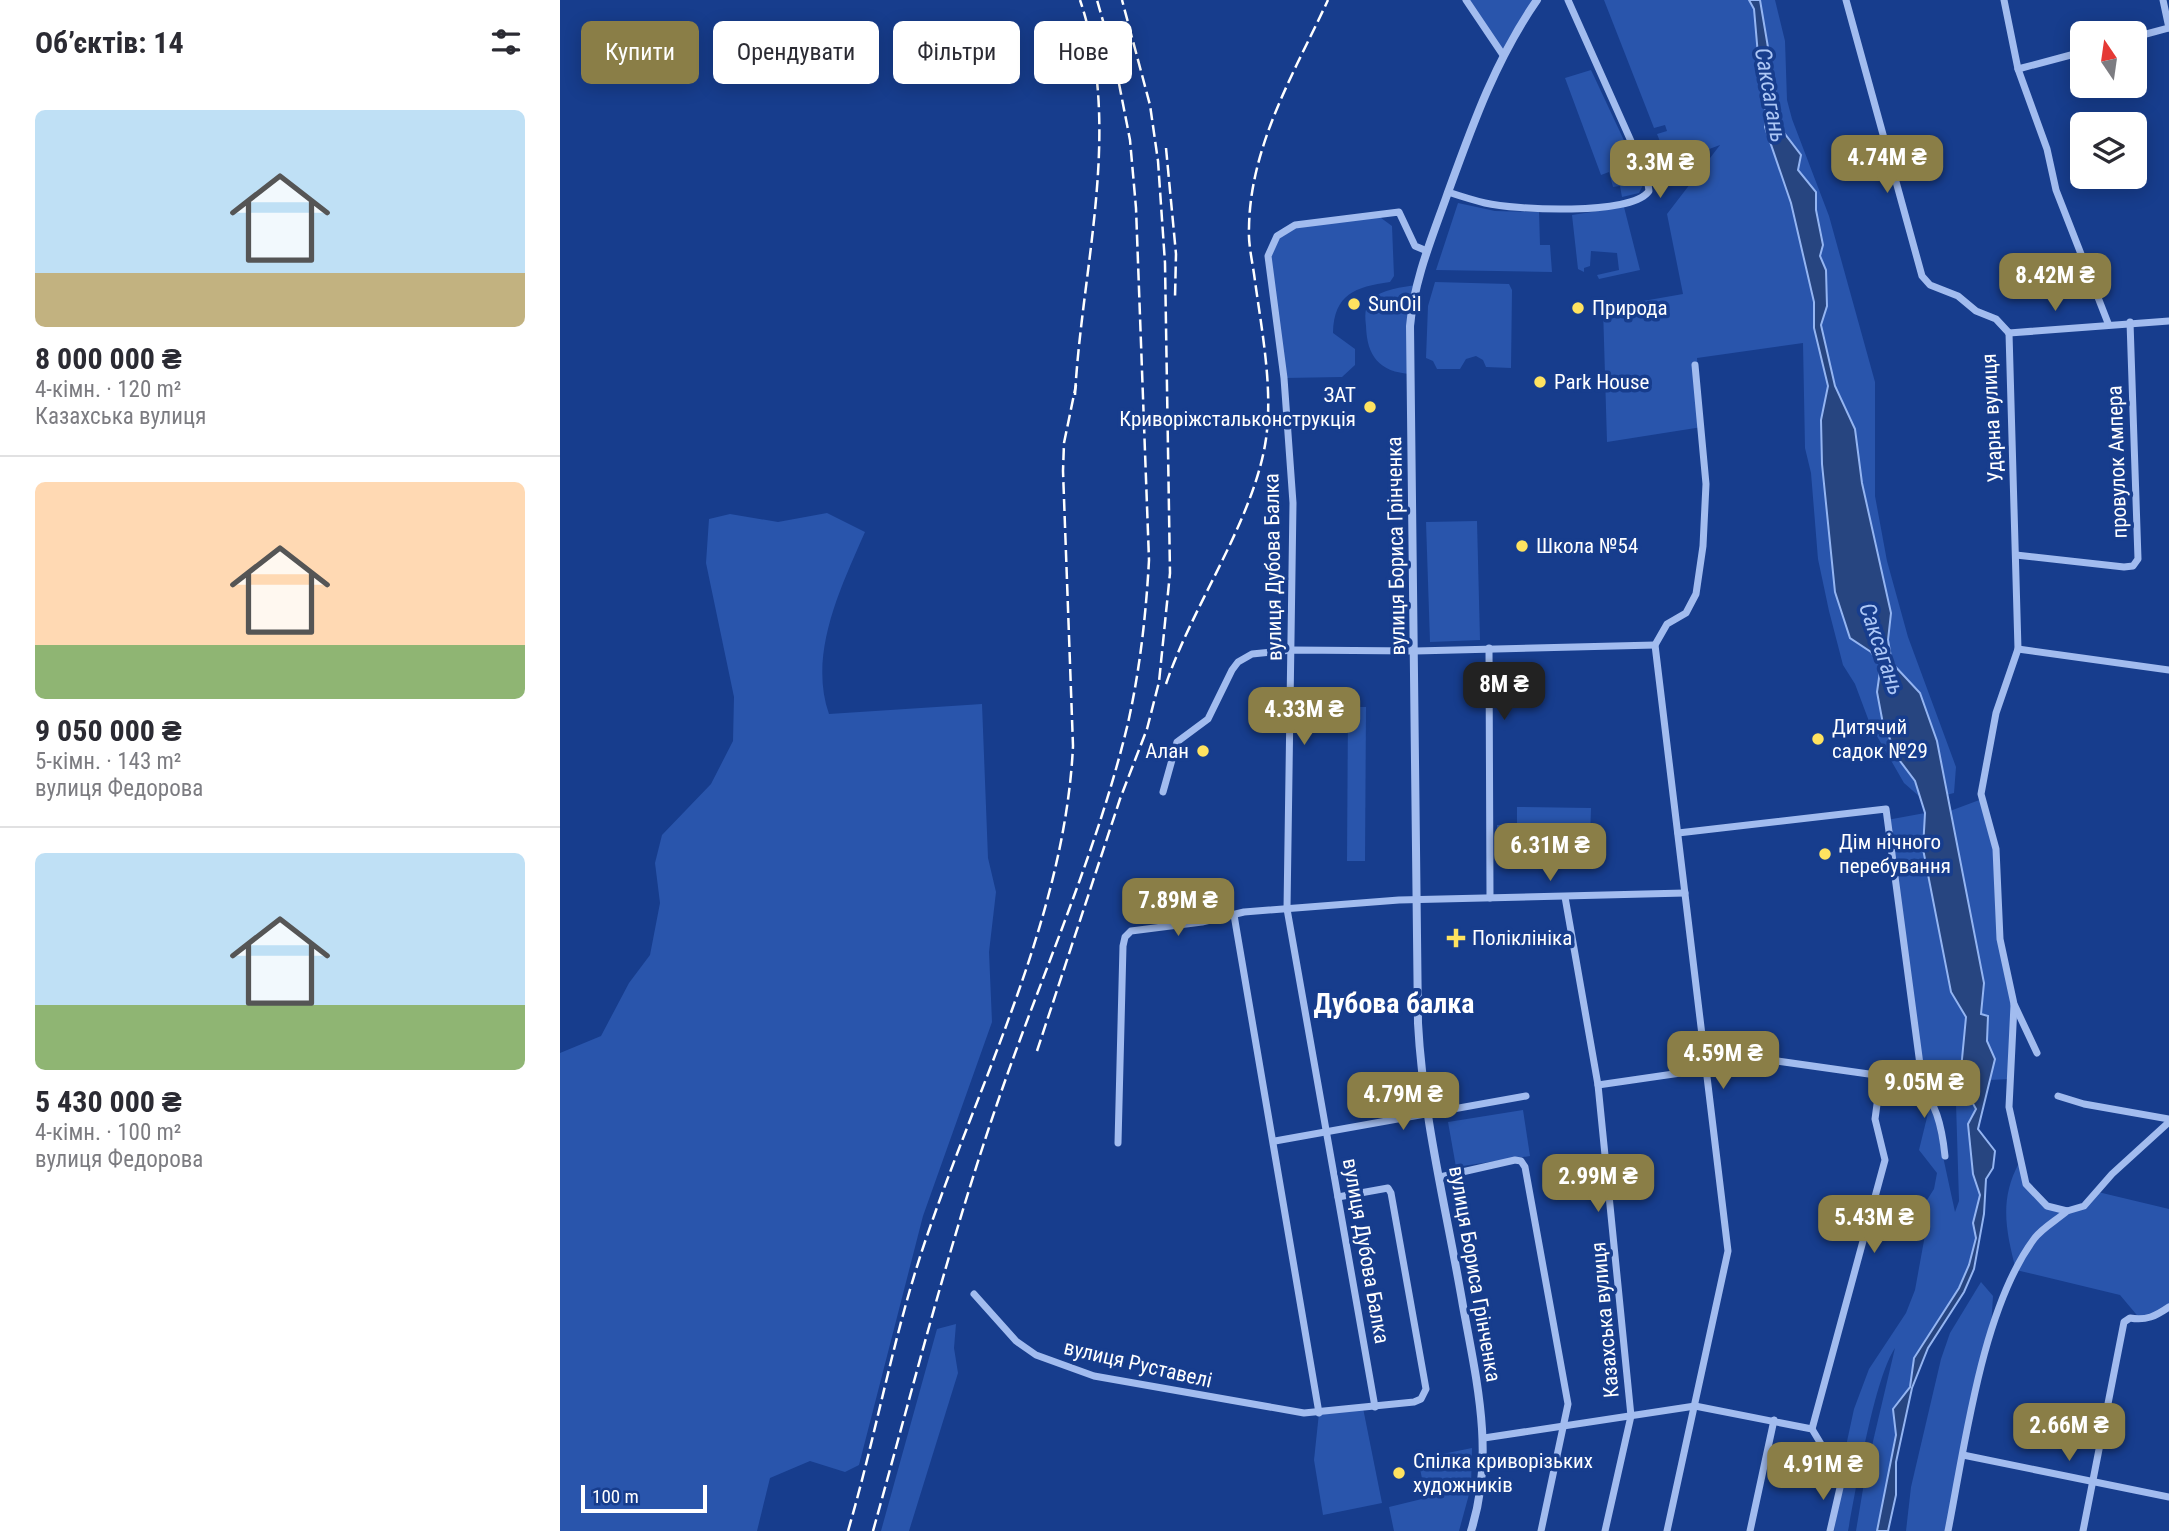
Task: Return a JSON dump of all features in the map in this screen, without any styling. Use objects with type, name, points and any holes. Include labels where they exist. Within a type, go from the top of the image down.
[{"type":"street","points":[[1466,0],[1503,55]]},
{"type":"street","name":"вулиця Бориса Грінченка","points":[[1471,1531],[1482,1487],[1484,1438],[1477,1379],[1427,1113],[1418,1023],[1410,326],[1412,303],[1427,251],[1478,110],[1503,55],[1537,0]]},
{"type":"street","points":[[1448,192],[1486,203],[1584,209],[1628,202],[1645,197],[1649,191],[1647,177],[1568,0]]},
{"type":"street","points":[[1846,0],[1922,276],[1930,285],[1958,296],[1976,311],[1996,319],[2008,333]]},
{"type":"street","points":[[2004,0],[2018,69],[2047,149],[2056,190],[2108,323]]},
{"type":"street","points":[[2147,34],[2169,28],[2163,0]]},
{"type":"street","points":[[2018,69],[2070,55]]},
{"type":"street","name":"вулиця Дубова Балка","points":[[1375,1407],[1287,909],[1293,503],[1284,378],[1269,249],[1277,236],[1295,225],[1399,212],[1415,246],[1427,251]]},
{"type":"street","name":"Ударна вулиця","points":[[2037,1054],[2014,1004],[2000,939],[1996,849],[1981,794],[1996,713],[2018,649],[2015,637],[2016,555],[2008,333],[2108,323],[2169,321]]},
{"type":"street","name":"провулок Ампера","points":[[2016,555],[2124,567],[2133,566],[2138,559],[2130,322]]},
{"type":"street","points":[[1667,1531],[1728,1251],[1655,645],[1667,624],[1686,614],[1696,594],[1703,546],[1706,484],[1695,365]]},
{"type":"street","points":[[1163,792],[1177,742],[1212,714],[1238,662],[1252,654],[1292,650],[1415,651],[1655,645]]},
{"type":"street","points":[[1489,648],[1490,898]]},
{"type":"street","points":[[2018,649],[2169,670]]},
{"type":"street","points":[[1678,833],[1886,809],[1922,1072],[1915,1079]]},
{"type":"street","points":[[1118,1143],[1125,937],[1131,930],[1287,909],[1416,898],[1685,893]]},
{"type":"street","name":"Казахська вулиця","points":[[1565,897],[1598,1085],[1632,1416],[1605,1531]]},
{"type":"street","points":[[1234,915],[1320,1413]]},
{"type":"street","points":[[2014,1004],[2008,1097],[2019,1163],[2026,1184],[2047,1206],[2067,1211]]},
{"type":"street","points":[[1598,1085],[1770,1060],[1915,1079],[1928,1093],[1934,1106],[1945,1156]]},
{"type":"street","points":[[1812,1429],[1885,1160],[1875,1119],[1881,1075]]},
{"type":"street","points":[[1275,1141],[1526,1096]]},
{"type":"street","points":[[2059,1096],[2084,1104],[2169,1121]]},
{"type":"street","points":[[1948,1531],[1991,1326],[2016,1270],[2035,1238],[2067,1211],[2084,1206],[2112,1174],[2169,1121]]},
{"type":"street","name":"Казахська вулиця","points":[[1440,1177],[1508,1161],[1524,1163],[1568,1404],[1541,1531]]},
{"type":"street","name":"вулиця Руставелі","points":[[974,1294],[1016,1341],[1036,1355],[1069,1369],[1242,1404],[1320,1413],[1421,1399],[1426,1390],[1390,1189],[1379,1187],[1338,1197]]},
{"type":"street","points":[[2083,1531],[2124,1322],[2130,1318],[2141,1320],[2155,1317],[2169,1307]]},
{"type":"street","points":[[1484,1438],[1695,1406],[1812,1429],[1842,1479],[1830,1531]]},
{"type":"street","points":[[1750,1531],[1774,1420]]},
{"type":"street","points":[[1963,1455],[2169,1497]]},
{"type":"shaded area","points":[[1466,0],[1537,0],[1503,55]]},
{"type":"shaded area","points":[[1604,0],[1749,0],[1754,9],[1758,55],[1767,69],[1765,127],[1791,203],[1814,302],[1814,328],[1828,386],[1821,420],[1822,464],[1835,592],[1850,638],[1871,652],[1882,664],[1877,692],[1900,761],[1915,781],[1920,797],[1904,783],[1870,724],[1855,684],[1843,665],[1829,611],[1818,559],[1811,473],[1805,448],[1803,343],[1697,358],[1702,427],[1607,442],[1603,308],[1683,294],[1667,214],[1720,145],[1669,164],[1657,134],[1667,131],[1665,125],[1654,128]]},
{"type":"shaded area","points":[[1760,0],[1775,0],[1785,41],[1787,100],[1829,216],[1875,382],[1875,496],[1887,561],[1908,637],[1956,767],[1954,793],[1946,795],[1937,741],[1920,693],[1892,663],[1888,640],[1891,612],[1862,483],[1855,429],[1835,386],[1821,325],[1827,306],[1826,270],[1820,256],[1823,245],[1816,210],[1816,192],[1798,170],[1801,155],[1782,130]]},
{"type":"shaded area","points":[[1591,70],[1644,183],[1639,193],[1622,197],[1620,186],[1613,187],[1609,172],[1601,175],[1565,78]]},
{"type":"shaded area","points":[[1458,203],[1495,211],[1539,212],[1540,245],[1550,245],[1552,272],[1436,270]]},
{"type":"shaded area","points":[[1624,207],[1640,270],[1599,279],[1597,275],[1619,270],[1617,253],[1591,251],[1590,266],[1584,268],[1584,272],[1578,269],[1572,215]]},
{"type":"shaded area","points":[[1377,215],[1392,226],[1394,276],[1390,282],[1366,287],[1349,295],[1337,309],[1334,320],[1333,333],[1355,349],[1355,365],[1342,377],[1284,378],[1269,256],[1284,230]]},
{"type":"shaded area","points":[[1435,282],[1509,284],[1512,290],[1511,368],[1486,367],[1483,360],[1476,356],[1466,359],[1460,369],[1437,369],[1433,361],[1426,358],[1428,306]]},
{"type":"shaded area","points":[[1417,285],[1411,374],[1400,373],[1383,366],[1372,354],[1367,337],[1366,309],[1371,300],[1381,293]]},
{"type":"shaded area","points":[[827,513],[865,532],[846,575],[830,621],[825,645],[822,668],[829,714],[982,704],[988,858],[996,892],[989,952],[992,1022],[923,1216],[859,1465],[845,1472],[810,1461],[770,1478],[757,1531],[560,1531],[560,1053],[601,1036],[629,983],[650,955],[660,903],[655,863],[662,835],[711,784],[733,741],[734,697],[706,563],[709,519],[730,514],[778,522]]},
{"type":"shaded area","points":[[1477,521],[1480,640],[1430,642],[1426,522]]},
{"type":"shaded area","points":[[1348,707],[1366,707],[1365,861],[1347,861]]},
{"type":"shaded area","points":[[1982,799],[1992,831],[2000,939],[2014,1004],[2010,1079],[1989,1080],[1995,1059],[1987,1041],[1988,1017],[1981,1015],[1984,983],[1950,811]]},
{"type":"shaded area","points":[[1517,807],[1591,808],[1590,838],[1554,840],[1543,851],[1497,853],[1497,825],[1517,824]]},
{"type":"shaded area","points":[[1925,813],[1923,849],[1951,992],[1966,1017],[1960,1080],[1915,1079],[1921,1072],[1887,820]]},
{"type":"shaded area","points":[[1960,1080],[1976,1109],[1968,1124],[1973,1174],[1980,1195],[1973,1223],[1976,1238],[1969,1265],[1959,1288],[1914,1358],[1910,1387],[1893,1409],[1896,1435],[1878,1531],[1856,1531],[1866,1471],[1895,1348],[1887,1363],[1873,1409],[1848,1531],[1834,1531],[1839,1501],[1838,1483],[1854,1409],[1869,1369],[1906,1313],[1915,1290],[1925,1235],[1927,1200],[1934,1189],[1937,1173],[1919,1150],[1931,1101],[1955,1212],[1959,1201],[1956,1103]]},
{"type":"shaded area","points":[[1523,1110],[1530,1156],[1456,1167],[1448,1122]]},
{"type":"shaded area","points":[[2019,1163],[2032,1190],[2050,1207],[2072,1209],[2098,1192],[2169,1209],[2169,1307],[2141,1320],[2120,1295],[2016,1270],[2006,1216],[2009,1190]]},
{"type":"shaded area","points":[[1981,1282],[1993,1296],[1991,1327],[1948,1531],[1906,1531],[1911,1487],[1941,1359],[1950,1333]]},
{"type":"shaded area","points":[[956,1324],[954,1348],[958,1373],[909,1531],[881,1531],[937,1329]]},
{"type":"shaded area","points":[[1363,1408],[1382,1503],[1323,1515],[1314,1460],[1319,1413]]},
{"type":"shaded area","points":[[1472,1448],[1471,1487],[1459,1531],[1394,1531],[1389,1507],[1426,1498],[1418,1459]]},
{"type":"water","name":"Саксагань","points":[[1749,0],[1760,0],[1782,130],[1801,155],[1798,170],[1816,192],[1816,210],[1823,245],[1820,256],[1826,270],[1827,306],[1821,325],[1835,386],[1855,429],[1862,483],[1891,613],[1888,640],[1892,663],[1920,693],[1937,741],[1984,983],[1981,1014],[1988,1016],[1987,1041],[1995,1059],[1978,1129],[1995,1151],[1993,1168],[1986,1179],[1984,1214],[1974,1269],[1964,1292],[1928,1348],[1912,1388],[1896,1462],[1896,1495],[1888,1531],[1877,1531],[1896,1435],[1893,1409],[1910,1387],[1914,1358],[1959,1288],[1976,1238],[1973,1223],[1980,1195],[1973,1174],[1968,1124],[1976,1109],[1960,1080],[1966,1017],[1951,992],[1923,849],[1925,813],[1915,781],[1900,761],[1883,724],[1877,692],[1881,664],[1871,652],[1850,638],[1835,592],[1822,464],[1821,420],[1828,386],[1814,328],[1814,302],[1791,203],[1765,127],[1767,69],[1758,55],[1754,9]]},
{"type":"railway","points":[[1075,395],[1099,147],[1098,97],[1092,48],[1080,0]]},
{"type":"railway","points":[[873,1531],[963,1210],[1115,772],[1128,723],[1139,662],[1149,560],[1136,208],[1130,140],[1115,63],[1097,0]]},
{"type":"railway","points":[[1037,1051],[1120,799],[1147,729],[1159,682],[1170,573],[1165,263],[1158,161],[1150,105],[1122,0]]},
{"type":"railway","points":[[1166,684],[1191,623],[1236,531],[1259,470],[1266,439],[1268,400],[1263,340],[1249,241],[1251,198],[1265,139],[1288,83],[1328,0]]},
{"type":"railway","points":[[1166,148],[1176,254],[1175,298]]},
{"type":"railway","points":[[848,1531],[916,1270],[949,1174],[1018,994],[1055,871],[1067,809],[1073,746],[1063,471],[1064,443],[1076,385]]},
{"type":"place","name":"SunOil","points":[[1354,304]]},
{"type":"place","name":"Природа","points":[[1578,308]]},
{"type":"place","name":"Park House","points":[[1540,382]]},
{"type":"place","name":"ЗАТ Криворіжстальконструкція","points":[[1370,407]]},
{"type":"place","name":"Школа №54","points":[[1522,546]]},
{"type":"place","name":"Дитячий садок №29","points":[[1818,739]]},
{"type":"place","name":"Алан","points":[[1203,751]]},
{"type":"place","name":"Дім нічного перебування","points":[[1825,854]]},
{"type":"place","name":"Поліклініка","points":[[1456,938]]},
{"type":"place","name":"Спілка криворізьких художників","points":[[1399,1473]]},
{"type":"district","name":"Дубова балка","points":[[1394,1003]]}]
